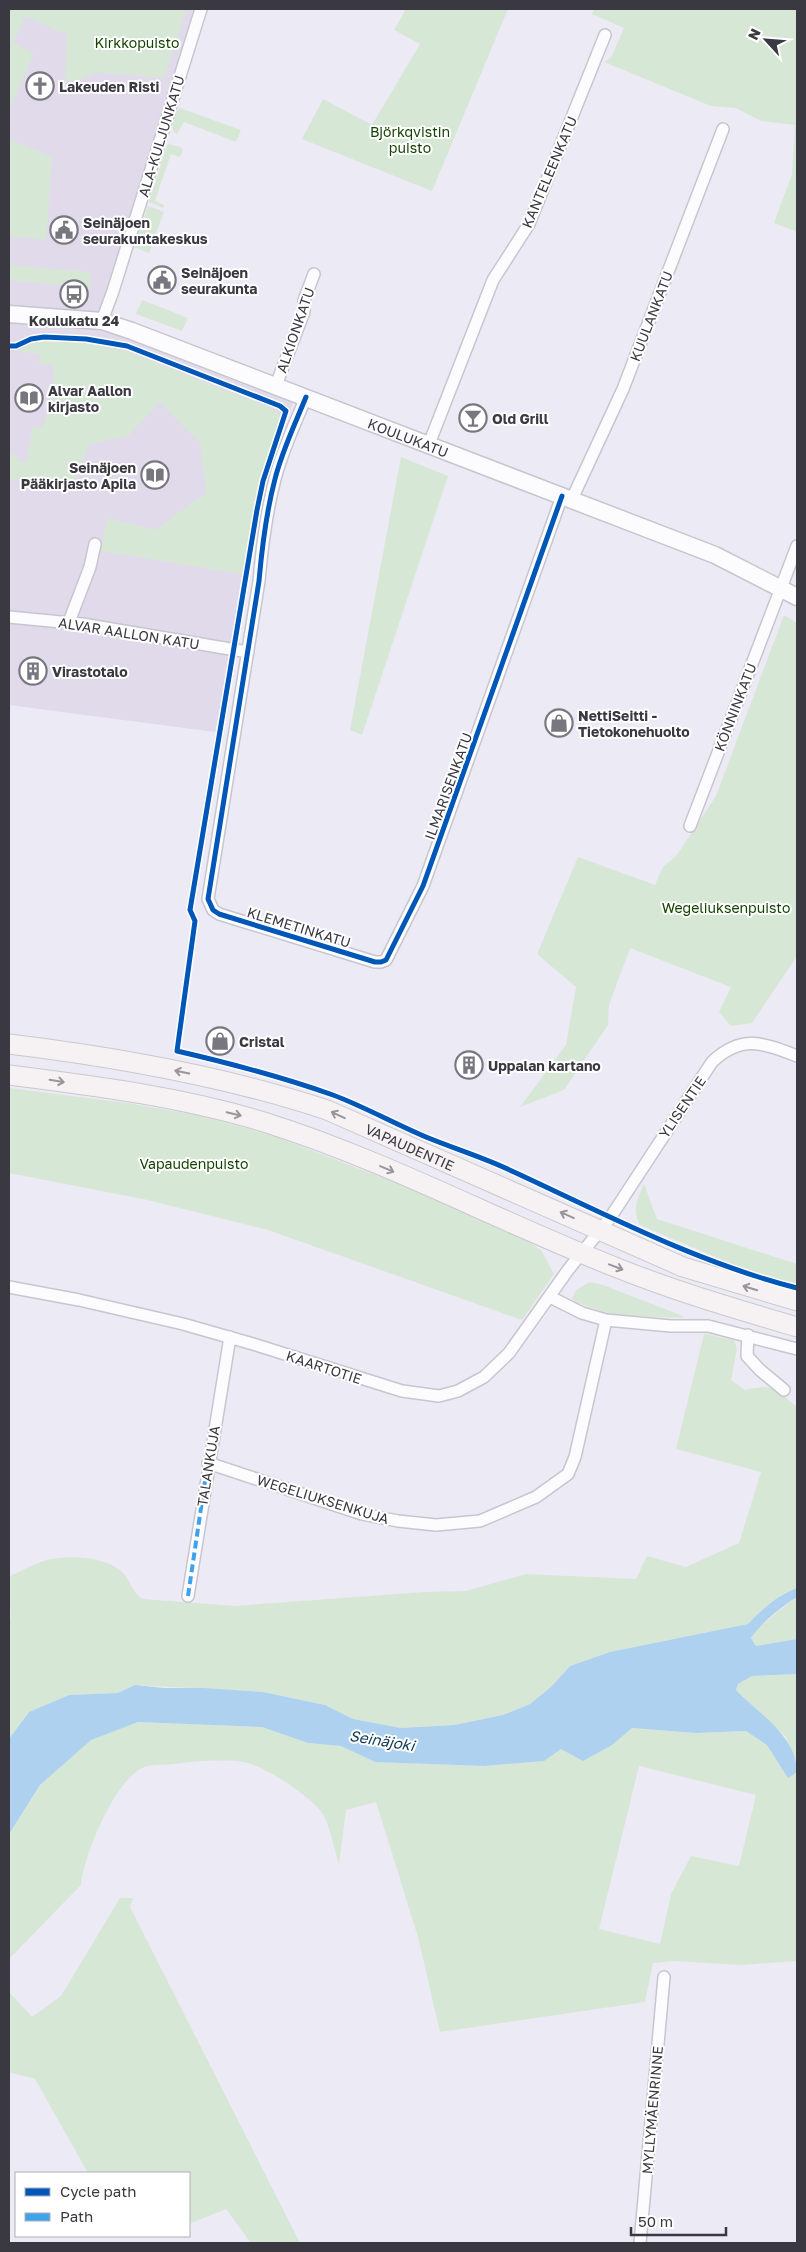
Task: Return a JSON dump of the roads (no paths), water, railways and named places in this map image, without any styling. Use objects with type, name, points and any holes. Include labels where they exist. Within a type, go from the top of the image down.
[{"type":"main road","name":"VAPAUDENTIE","points":[[9,1044],[147,1065],[271,1091],[327,1110],[683,1267],[797,1301]]},
{"type":"main road","points":[[9,1075],[137,1094],[266,1122],[333,1145],[582,1253],[673,1289],[797,1327]]},
{"type":"street","name":"ALA-KULJUNKATU","points":[[102,321],[114,291],[201,9]]},
{"type":"street","name":"KANTELEENKATU","points":[[429,444],[493,280],[529,224],[605,36]]},
{"type":"street","name":"KUULANKATU","points":[[567,498],[623,389],[723,130]]},
{"type":"street","name":"ALKIONKATU","points":[[276,385],[304,312],[304,300],[314,274]]},
{"type":"street","name":"KOULUKATU","points":[[9,314],[102,321],[276,385],[715,554],[797,597]]},
{"type":"street","points":[[248,652],[259,581],[262,546],[275,478],[306,397]]},
{"type":"street","name":"ILMARISENKATU","points":[[380,962],[386,960],[393,950],[423,886],[567,498]]},
{"type":"street","points":[[69,622],[90,567],[95,544]]},
{"type":"street","name":"KÖNNINKATU","points":[[690,826],[797,546]]},
{"type":"street","name":"ALVAR AALLON KATU","points":[[9,617],[69,622],[248,652]]},
{"type":"street","name":"KLEMETINKATU","points":[[248,652],[208,899],[213,910],[228,917],[380,962]]},
{"type":"street","name":"YLISENTIE","points":[[582,1253],[601,1230],[712,1062],[723,1052],[734,1046],[760,1044],[797,1056]]},
{"type":"street","name":"KAARTOTIE","points":[[9,1287],[127,1311],[230,1337],[402,1391],[439,1396],[458,1390],[484,1377],[509,1353],[582,1253]]},
{"type":"street","points":[[550,1297],[582,1313],[606,1320],[670,1326],[708,1326],[797,1348]]},
{"type":"street","name":"WEGELIUKSENKUJA","points":[[208,1462],[362,1514],[436,1525],[480,1520],[536,1497],[568,1474],[586,1411],[606,1320]]},
{"type":"street","points":[[748,1335],[747,1356],[760,1370],[784,1390]]},
{"type":"street","name":"TALANKUJA","points":[[188,1596],[208,1462],[230,1337]]},
{"type":"street","name":"MYLLYMÄENRINNE","points":[[640,2243],[664,1977]]},
{"type":"water","name":"Seinäjoki","points":[[797,1588],[797,1597],[772,1615],[751,1638],[756,1646],[797,1639],[797,1674],[752,1676],[738,1684],[736,1690],[775,1726],[791,1747],[797,1772],[788,1778],[767,1745],[746,1731],[696,1733],[632,1728],[612,1745],[583,1761],[561,1749],[544,1761],[484,1766],[375,1762],[341,1746],[308,1743],[262,1727],[138,1722],[91,1740],[40,1785],[9,1834],[9,1739],[29,1712],[69,1695],[118,1693],[135,1685],[263,1692],[325,1705],[353,1719],[401,1728],[454,1725],[503,1715],[530,1704],[551,1687],[570,1666],[610,1652],[748,1624],[783,1594]]},
{"type":"place","name":"Lakeuden Risti","points":[[40,86]]},
{"type":"place","name":"Seinäjoen seurakuntakeskus","points":[[64,230]]},
{"type":"place","name":"Seinäjoen seurakunta","points":[[162,280]]},
{"type":"place","name":"Koulukatu 24","points":[[74,294]]},
{"type":"place","name":"Alvar Aallon kirjasto","points":[[29,398]]},
{"type":"place","name":"Old Grill","points":[[473,418]]},
{"type":"place","name":"Seinäjoen Pääkirjasto Apila","points":[[155,475]]},
{"type":"place","name":"Virastotalo","points":[[33,671]]},
{"type":"place","name":"NettiSeitti - Tietokonehuolto","points":[[559,723]]},
{"type":"place","name":"Cristal","points":[[220,1041]]},
{"type":"place","name":"Uppalan kartano","points":[[469,1065]]},
{"type":"park label","name":"Kirkkopuisto","points":[[137,42]]},
{"type":"park label","name":"Björkqvistin puisto","points":[[410,140]]},
{"type":"park label","name":"Wegeliuksenpuisto","points":[[726,907]]},
{"type":"park label","name":"Vapaudenpuisto","points":[[194,1163]]}]
